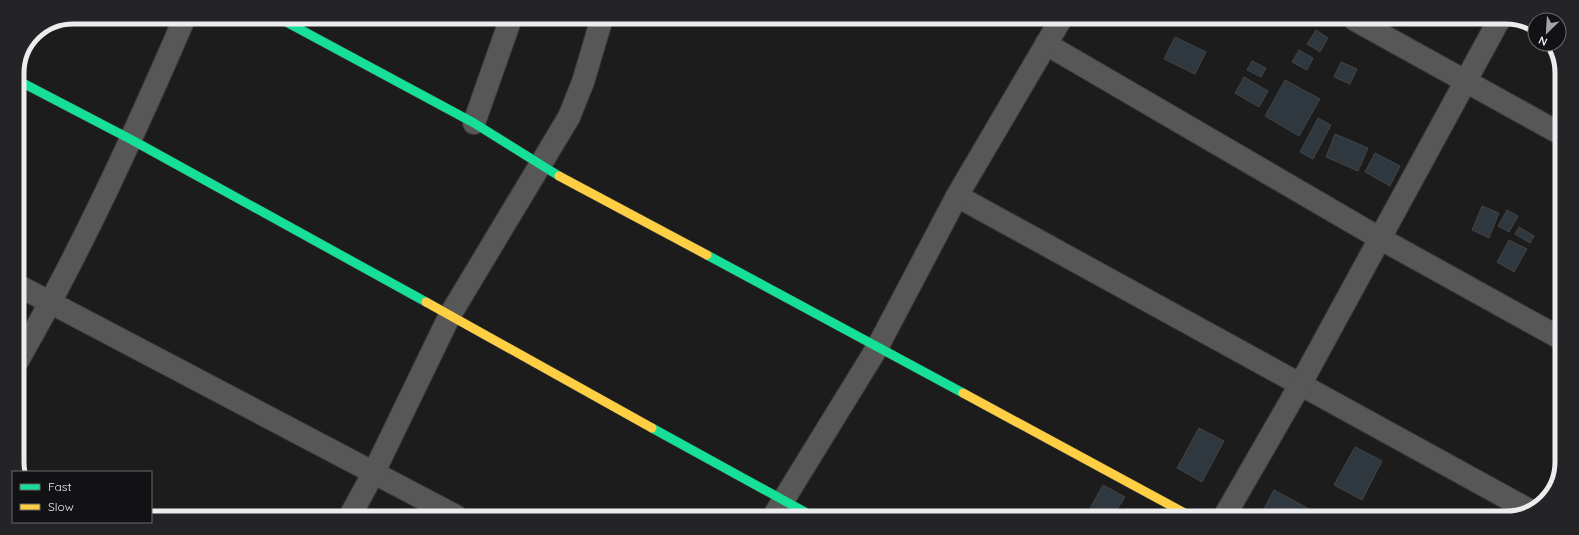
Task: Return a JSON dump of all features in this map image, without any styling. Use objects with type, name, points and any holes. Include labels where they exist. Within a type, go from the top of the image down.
[{"type":"street","points":[[24,350],[51,304],[132,140],[182,24]]},
{"type":"street","points":[[290,24],[474,123],[540,165],[1181,511]]},
{"type":"street","points":[[474,123],[509,24]]},
{"type":"street","points":[[353,511],[374,472],[450,315],[569,117],[583,82],[600,24]]},
{"type":"street","points":[[777,508],[877,348],[957,196],[1058,24]]},
{"type":"street","points":[[1362,24],[1464,82],[1555,131]]},
{"type":"street","points":[[1227,511],[1300,385],[1381,239],[1464,82],[1497,24]]},
{"type":"street","points":[[1046,44],[1381,239],[1555,335]]},
{"type":"street","points":[[24,84],[132,140],[450,315],[777,508],[789,511]]},
{"type":"street","points":[[957,196],[1524,507]]},
{"type":"street","points":[[24,289],[447,511]]},
{"type":"building","points":[[1316,30],[1328,38],[1320,52],[1307,44]]},
{"type":"building","points":[[1175,37],[1206,52],[1195,74],[1164,59]]},
{"type":"building","points":[[1299,50],[1313,58],[1307,70],[1292,62]]},
{"type":"building","points":[[1252,61],[1266,68],[1261,77],[1247,70]]},
{"type":"building","points":[[1341,62],[1357,69],[1350,84],[1334,77]]},
{"type":"building","points":[[1244,77],[1268,91],[1259,107],[1235,93]]},
{"type":"building","points":[[1285,80],[1320,99],[1299,136],[1265,116]]},
{"type":"building","points":[[1318,118],[1331,125],[1313,159],[1300,152]]},
{"type":"building","points":[[1335,134],[1368,148],[1358,171],[1326,157]]},
{"type":"building","points":[[1375,153],[1400,166],[1390,186],[1365,172]]},
{"type":"building","points":[[1482,206],[1499,213],[1489,238],[1472,230]]},
{"type":"building","points":[[1507,210],[1518,216],[1509,232],[1498,226]]},
{"type":"building","points":[[1519,227],[1534,236],[1530,243],[1515,234]]},
{"type":"building","points":[[1509,240],[1527,249],[1514,272],[1497,262]]},
{"type":"building","points":[[1199,428],[1224,441],[1202,482],[1177,468]]},
{"type":"building","points":[[1355,447],[1382,461],[1362,500],[1334,485]]},
{"type":"building","points":[[1103,485],[1125,497],[1116,511],[1088,511]]},
{"type":"building","points":[[1274,490],[1313,511],[1263,511]]},
{"type":"traffic: fast","points":[[290,24],[474,123],[559,176]]},
{"type":"traffic: fast","points":[[24,84],[132,140],[426,302]]},
{"type":"traffic: fast","points":[[707,255],[963,393]]},
{"type":"traffic: fast","points":[[652,428],[803,511]]},
{"type":"traffic: slow","points":[[559,176],[707,255]]},
{"type":"traffic: slow","points":[[426,302],[652,428]]},
{"type":"traffic: slow","points":[[963,393],[1181,511]]}]
